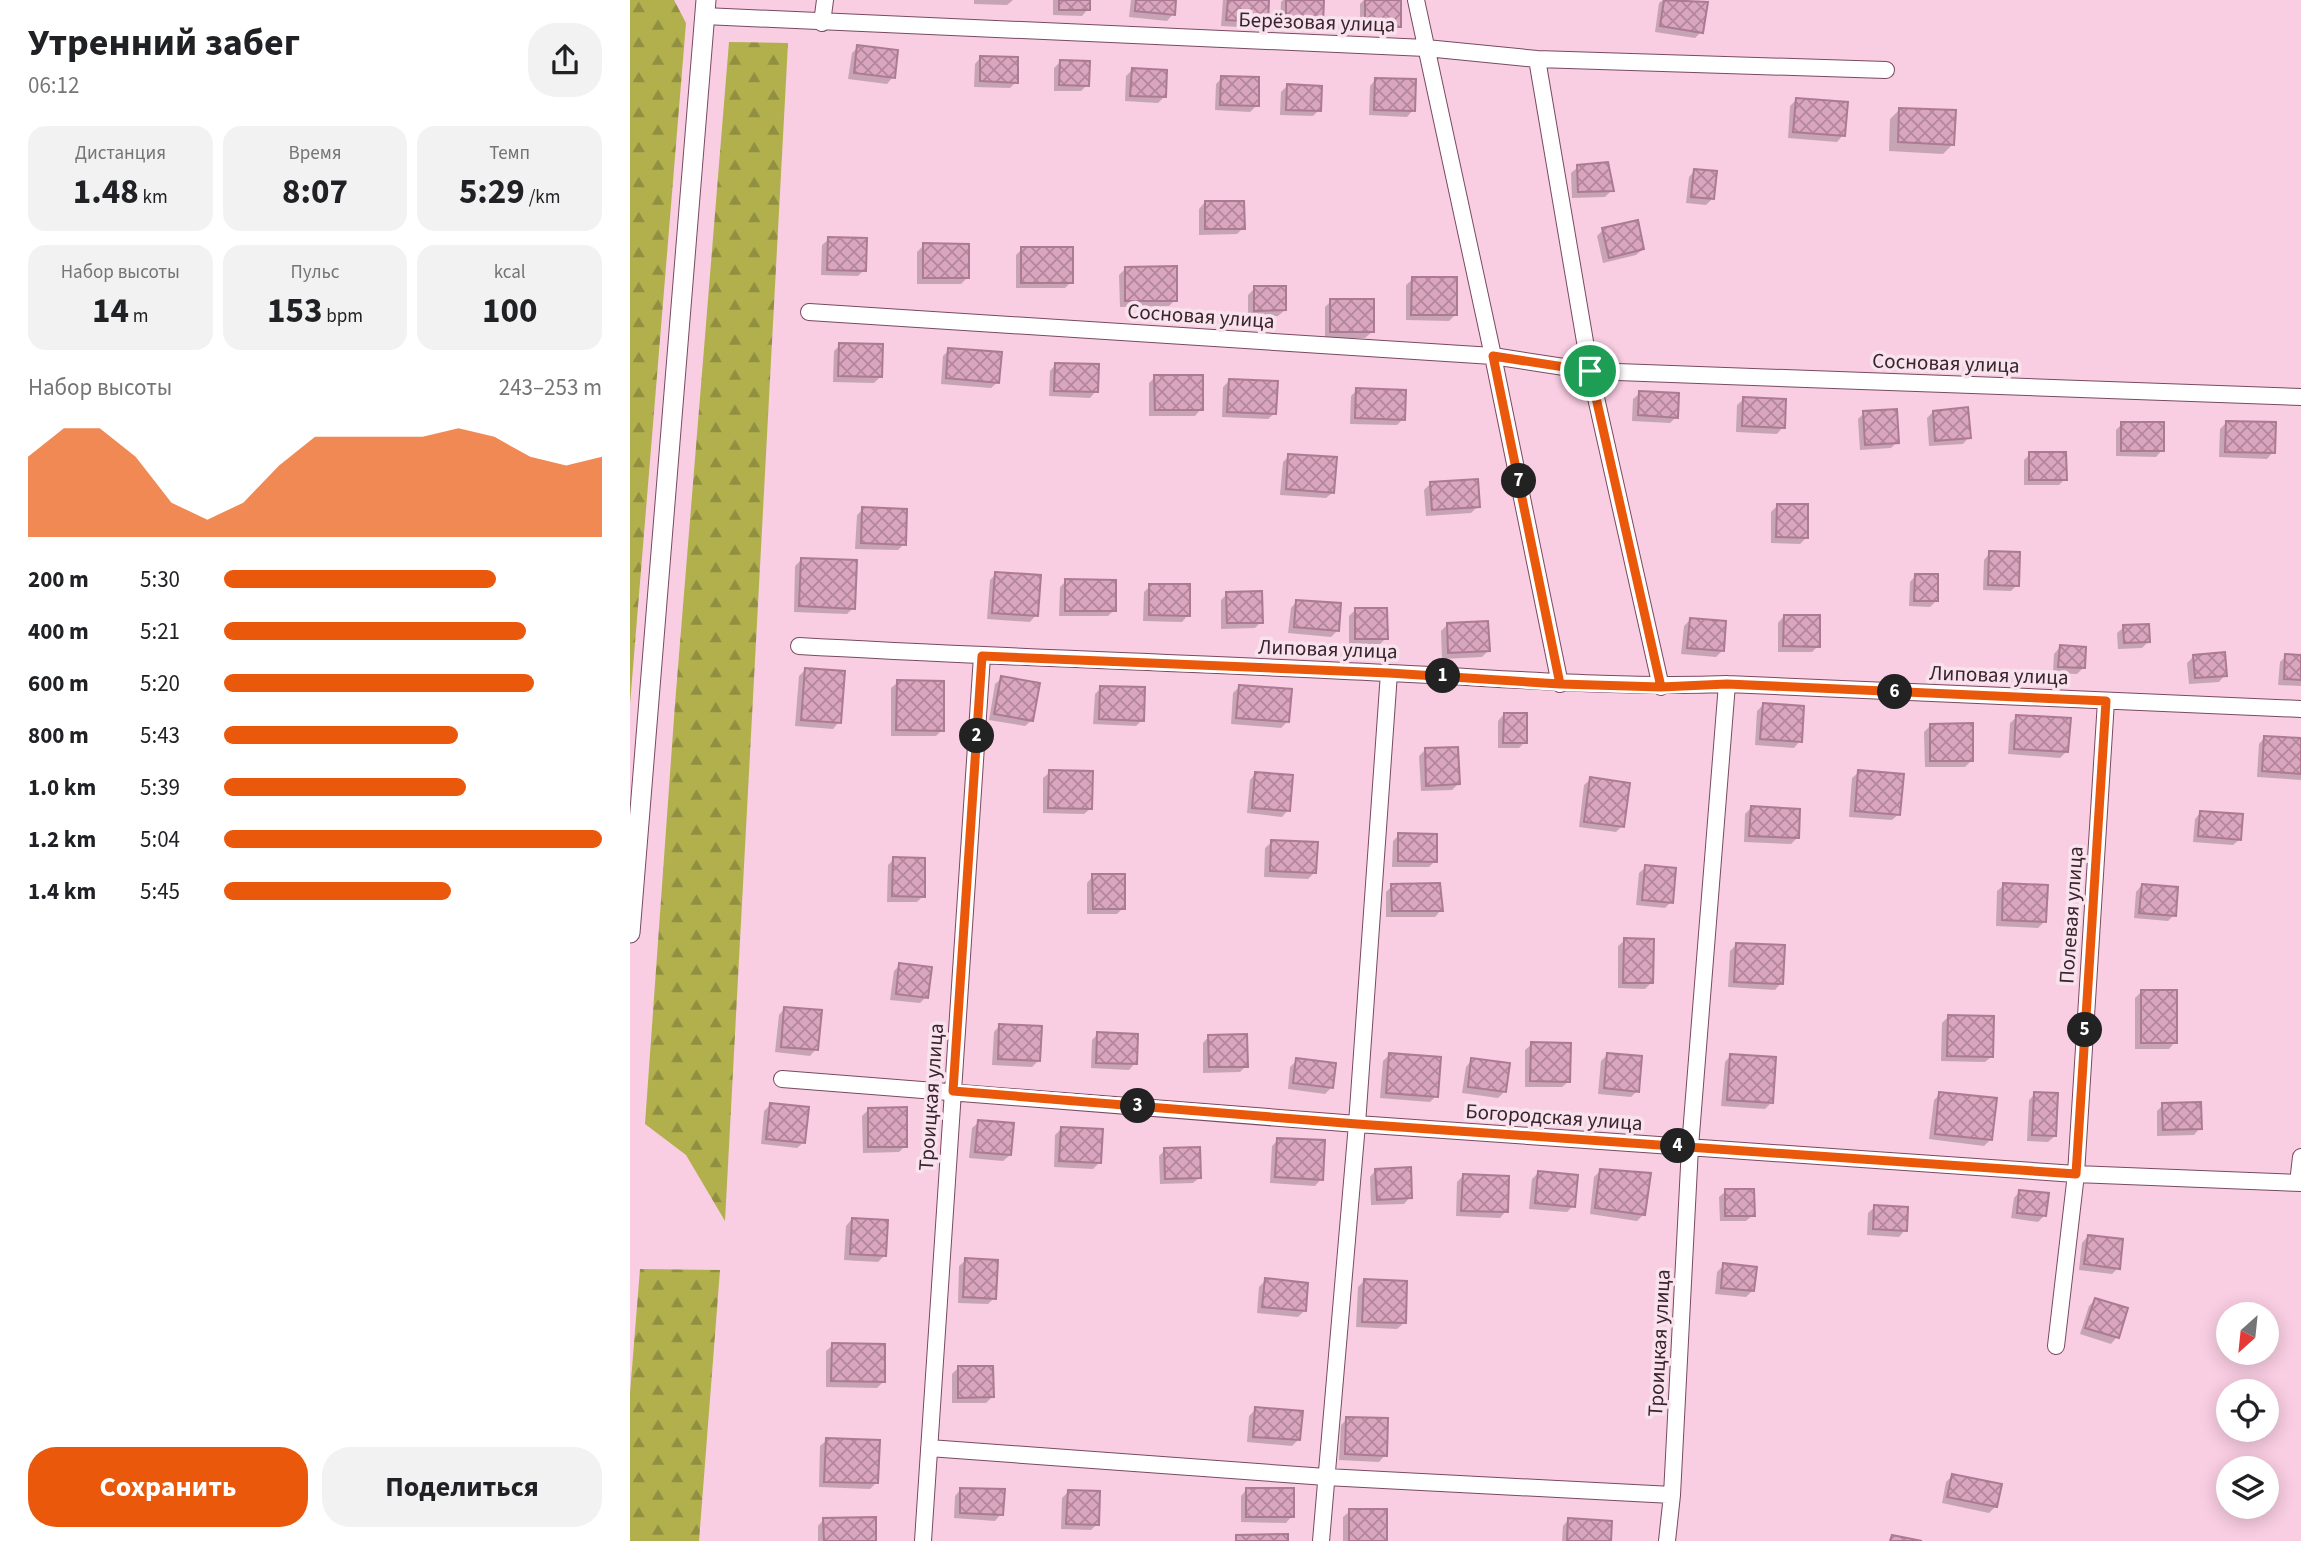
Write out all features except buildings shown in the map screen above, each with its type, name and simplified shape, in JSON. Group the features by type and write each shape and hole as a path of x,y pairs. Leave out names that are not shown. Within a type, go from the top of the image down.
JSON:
{"street":[{"path":"822,23 825,0"},
{"path":"1416,0 1560,684"},
{"path":"630,933 705,8"},
{"name":"Берёзовая улица","path":"705,8 822,23 1426,48 1537,59 1886,70"},
{"path":"1537,59 1590,371 1661,687"},
{"name":"Сосновая улица","path":"809,312 1493,356 1590,371 2301,397"},
{"name":"Липовая улица","path":"799,646 1389,673 1560,684 1661,687 1727,684 2301,709"},
{"name":"Троицкая улица","path":"923,1541 982,656"},
{"path":"1321,1541 1357,1124 1389,673"},
{"path":"1690,1147 1727,684"},
{"name":"Полевая улица","path":"2056,1346 2076,1174 2106,701"},
{"name":"Богородская улица","path":"782,1079 1357,1124 2076,1174 2299,1183 2301,1157"},
{"name":"Троицкая улица","path":"1667,1541 1672,1495 1690,1147"},
{"path":"929,1448 1326,1477 1672,1495"}],"green space":[{"path":"630,0 674,0 686,23 630,704"},
{"path":"729,42 788,43 725,1221 686,1155 645,1124 675,704"},
{"path":"640,1269 720,1270 699,1541 630,1541 630,1393"}],"route":[{"path":"1590,371 1493,356 1560,684 1661,687 1727,684 2106,701 2076,1174 1357,1124 953,1091 982,656 1389,673 1560,684 1661,687 1590,371"}]}
